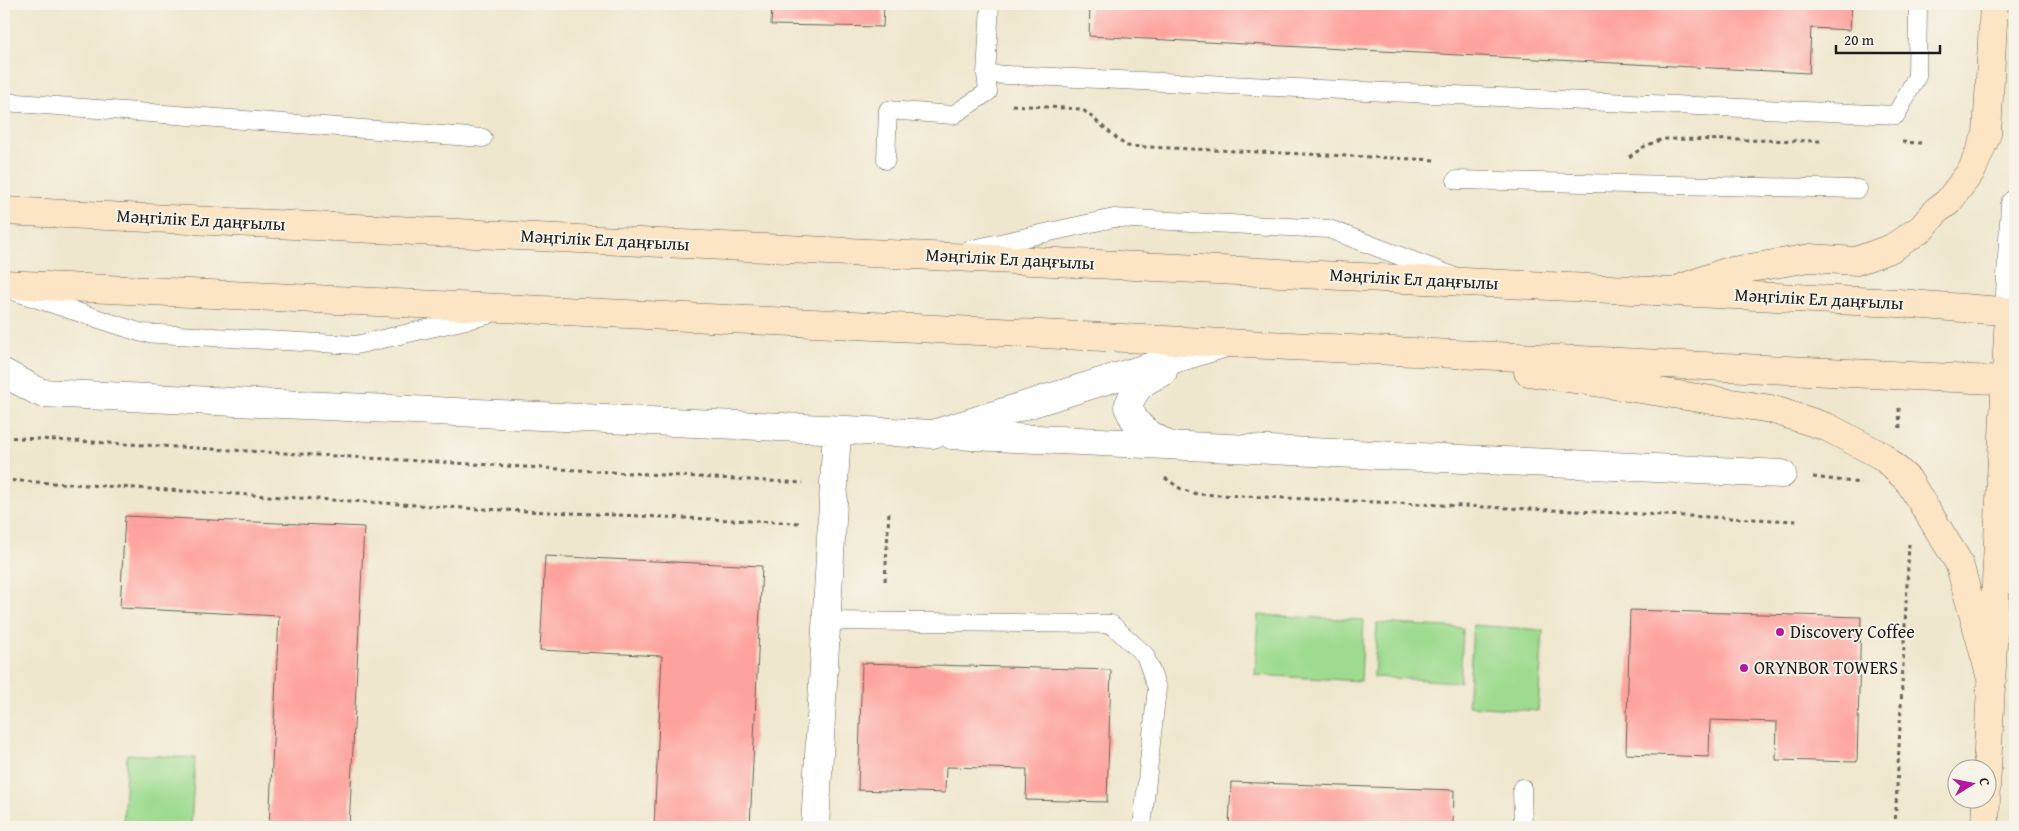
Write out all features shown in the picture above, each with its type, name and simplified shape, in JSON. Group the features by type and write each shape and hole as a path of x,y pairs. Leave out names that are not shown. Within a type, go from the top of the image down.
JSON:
{"main road":[{"path":"1671,292 1726,272 1810,258 1856,261 1892,248 1922,228 1937,210 1948,202 1972,170 1988,134 1994,4"},
{"name":"Мәңгілік Ел даңғылы","path":"4,211 1898,303 2012,312"},
{"path":"4,284 2010,381"},
{"path":"1988,758 2010,381 2012,312"},
{"path":"1421,352 1543,375 1771,409 1827,427 1882,456 1908,480 1959,563 1992,682"},
{"path":"1985,827 1986,808"}],"street":[{"path":"2012,312 2015,204"},
{"path":"934,434 1228,342"},
{"path":"1168,445 1146,432 1134,422 1128,407 1133,392 1144,382 1228,342"},
{"path":"4,374 40,393"},
{"path":"4,391 1782,474"},
{"path":"816,827 837,430"}],"lane":[{"path":"886,160 888,110 953,115 988,92 986,74 990,4"},
{"path":"986,74 1896,115 1917,76 1918,4"},
{"path":"4,102 483,138"},
{"path":"1456,180 1858,190"},
{"path":"4,199 60,213"},
{"path":"942,256 1114,218 1330,229 1469,282"},
{"path":"4,288 142,333 356,344 515,309"},
{"path":"826,621 1111,624 1145,655 1156,688 1142,827"},
{"path":"1522,788 1524,827"}],"path":[{"path":"973,102 1082,109 1126,146 1441,160"},
{"path":"1621,162 1645,146 1663,139 1822,141"},
{"path":"1901,142 1921,143"},
{"path":"1893,402 1899,407 1900,436"},
{"path":"4,437 833,485"},
{"path":"1782,474 1867,484"},
{"path":"1164,477 1181,490 1196,494 1796,521"},
{"path":"4,480 481,509 803,524"},
{"path":"885,581 889,512"},
{"path":"1895,827 1910,535"}],"green space":[{"path":"1258,615 1364,620 1361,681 1255,675"},
{"path":"1377,623 1463,628 1460,682 1374,677"},
{"path":"1473,625 1543,630 1538,711 1468,706"},
{"path":"127,754 195,758 191,827 123,827"}],"building":[{"path":"772,4 884,4 883,27 771,25"},
{"path":"1090,4 1852,4 1850,30 1811,28 1809,73 1089,36"},
{"path":"125,516 364,527 349,827 269,827 279,616 120,608"},
{"path":"545,556 762,566 750,827 654,827 662,656 540,650"},
{"name":"ORYNBOR TOWERS","path":"1630,610 1861,617 1857,762 1776,760 1777,722 1710,720 1709,757 1626,754"},
{"path":"862,663 1111,670 1107,802 1026,800 1027,769 946,767 945,793 858,790"},
{"path":"1231,782 1454,790 1453,827 1229,827"}],"place":[{"name":"Discovery Coffee","path":"1780,632"},
{"name":"ORYNBOR TOWERS","path":"1744,668"}]}
